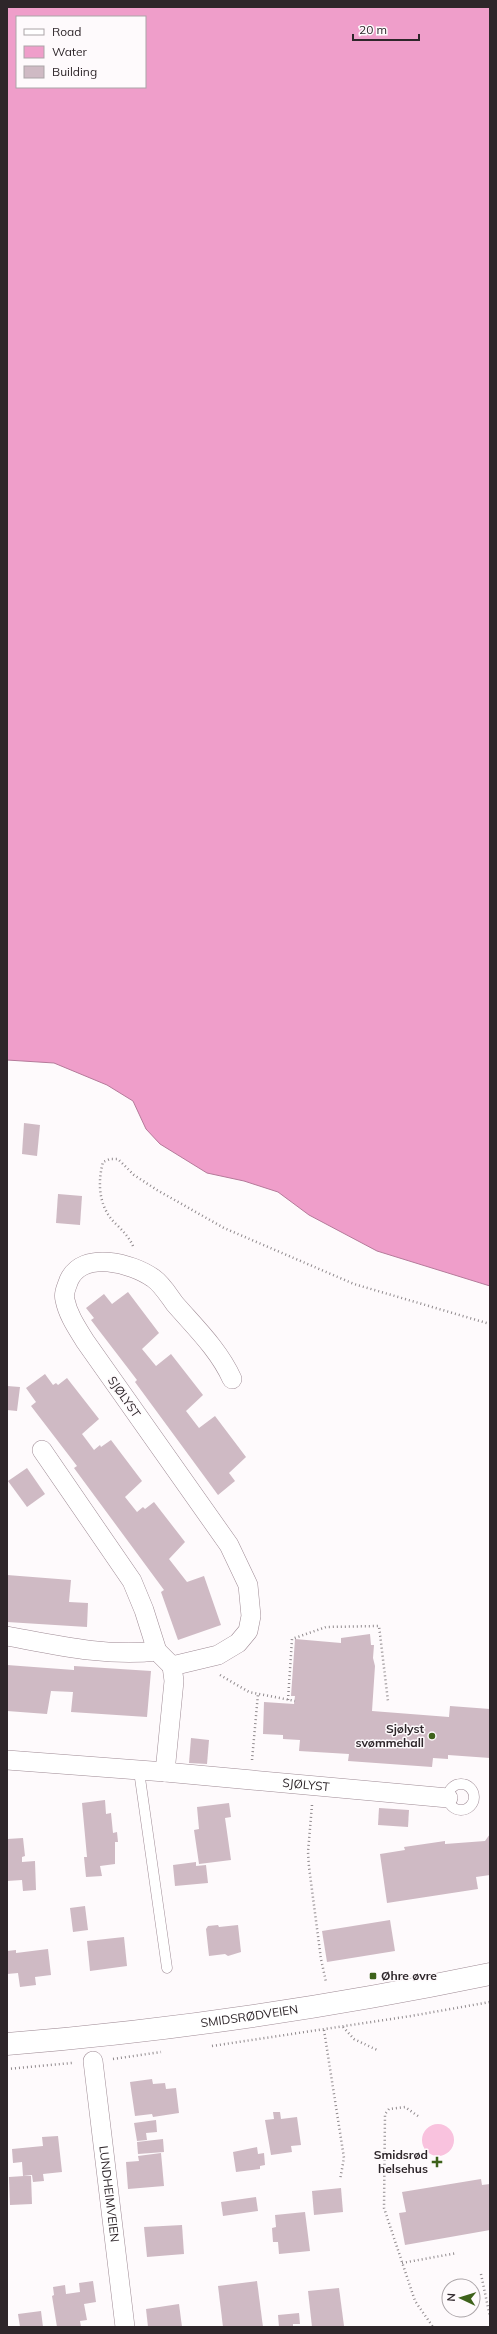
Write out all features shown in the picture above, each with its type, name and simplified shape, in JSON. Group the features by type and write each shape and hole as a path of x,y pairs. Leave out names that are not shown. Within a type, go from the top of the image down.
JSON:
{"main road":[{"name":"SMIDSRØDVEIEN","path":"7,2044 187,2025 330,2004 490,1974"}],"street":[{"name":"SJØLYST","path":"172,1666 218,1654 238,1643 248,1632 251,1616 248,1585 229,1544 85,1341 72,1319 64,1299 66,1288 73,1272 80,1266 94,1262 122,1265 138,1270 154,1279 224,1361 232,1378"},
{"path":"42,1450 132,1581 144,1610 156,1651 172,1666 174,1681 164,1772"},
{"path":"7,1636 59,1646 120,1653 156,1651"},
{"name":"SJØLYST","path":"7,1760 164,1772 448,1798"},
{"name":"LUNDHEIMVEIEN","path":"93,2061 125,2327"}],"lane":[{"path":"139,1771 167,1968"}],"path":[{"path":"138,1270 137,1254 131,1240 107,1211 101,1198 101,1172 103,1162 110,1159 118,1159 134,1175 157,1190 224,1228 354,1284 490,1324"},
{"path":"288,1700 292,1639 326,1627 378,1626 388,1701"},
{"path":"206,1657 222,1678 249,1692 294,1701"},
{"path":"254,1735 258,1694"},
{"path":"313,1786 308,1852 309,1868 321,1959 330,2004"},
{"path":"343,2027 354,2039 377,2050"},
{"path":"324,2030 344,2158 340,2180"},
{"path":"418,2116 405,2107 389,2109 385,2114 384,2208 415,2301 433,2327"},
{"path":"402,2263 457,2253"},
{"path":"481,2274 490,2317"}],"shaded area":[{"path":"435,2124 441,2124 450,2128 454,2140 450,2152 441,2156 435,2156 426,2152 422,2143 422,2137 426,2128"}],"water":[{"path":"7,7 490,7 490,1286 377,1251 309,1215 278,1192 244,1181 207,1173 160,1144 146,1129 133,1101 107,1085 54,1063 7,1060"}],"building":[{"path":"24,1123 40,1125 37,1156 22,1154"},
{"path":"58,1194 82,1196 80,1225 56,1223"},
{"path":"128,1292 159,1333 142,1349 156,1366 171,1354 203,1395 186,1411 199,1428 215,1416 246,1457 229,1473 235,1481 218,1495 135,1382 137,1380 91,1320 94,1318 86,1308 104,1294 112,1304"},
{"path":"45,1374 53,1385 56,1383 58,1385 67,1378 99,1419 82,1434 94,1450 100,1445 101,1447 111,1440 142,1481 125,1497 137,1512 143,1507 145,1509 154,1502 185,1542 169,1559 187,1582 204,1576 221,1625 178,1640 161,1592 164,1590 74,1468 77,1466 31,1406 36,1402 26,1388"},
{"path":"7,1386 20,1387 17,1411 7,1410"},
{"path":"27,1468 45,1494 27,1507 8,1481"},
{"path":"7,1575 71,1580 69,1602 88,1603 87,1627 7,1622"},
{"path":"370,1634 371,1645 374,1645 373,1658 375,1666 372,1711 449,1717 450,1706 490,1709 490,1758 448,1755 448,1759 433,1758 432,1767 348,1761 349,1754 299,1751 300,1740 283,1739 283,1735 263,1734 264,1702 294,1704 295,1696 291,1696 295,1639 341,1643 341,1638"},
{"path":"7,1665 74,1670 74,1666 151,1671 147,1717 71,1712 73,1692 51,1691 47,1714 7,1711"},
{"path":"191,1738 209,1740 207,1764 189,1763"},
{"path":"105,1800 106,1814 111,1813 113,1833 117,1832 118,1842 115,1842 115,1864 100,1866 102,1876 86,1877 84,1857 87,1857 82,1803"},
{"path":"229,1803 231,1817 225,1818 231,1860 199,1864 194,1830 199,1829 197,1807"},
{"path":"379,1808 409,1810 408,1827 378,1825"},
{"path":"490,1834 490,1875 476,1877 478,1889 387,1903 380,1854 405,1850 404,1847 445,1841 445,1844 485,1841"},
{"path":"23,1838 25,1856 22,1857 22,1862 35,1861 36,1890 23,1891 22,1880 7,1881 7,1839"},
{"path":"196,1862 196,1866 206,1865 208,1883 175,1886 173,1865"},
{"path":"85,1906 88,1930 73,1932 70,1908"},
{"path":"390,1920 395,1951 327,1962 322,1931"},
{"path":"218,1925 219,1927 238,1925 241,1952 228,1956 225,1954 209,1956 206,1929 208,1926"},
{"path":"124,1937 127,1966 90,1971 87,1941"},
{"path":"48,1949 51,1975 35,1977 36,1985 20,1987 18,1973 7,1974 7,1951 16,1950 16,1953"},
{"path":"152,2079 153,2084 165,2083 166,2089 176,2088 179,2113 153,2117 152,2114 135,2116 130,2082"},
{"path":"273,2112 280,2112 281,2119 297,2117 301,2145 291,2146 292,2152 271,2155 265,2120 274,2119"},
{"path":"156,2120 157,2132 146,2133 147,2140 137,2141 134,2123"},
{"path":"58,2136 62,2172 43,2174 44,2181 33,2182 32,2175 23,2176 22,2162 13,2163 12,2149 43,2146 42,2137"},
{"path":"163,2139 164,2152 138,2154 137,2142"},
{"path":"257,2147 258,2154 264,2153 265,2165 260,2166 260,2169 236,2172 233,2152"},
{"path":"161,2153 164,2186 128,2189 126,2162 139,2161 138,2156"},
{"path":"31,2176 32,2204 10,2205 9,2177"},
{"path":"481,2179 482,2185 490,2184 490,2230 405,2245 399,2213 406,2212 402,2192"},
{"path":"341,2188 343,2212 314,2215 312,2191"},
{"path":"256,2197 258,2211 223,2216 221,2202"},
{"path":"305,2212 310,2251 279,2254 278,2242 273,2242 272,2228 276,2227 275,2215"},
{"path":"182,2225 184,2254 147,2257 144,2227"},
{"path":"93,2281 96,2302 84,2304 87,2320 80,2321 81,2327 57,2327 52,2296 54,2295 53,2287 65,2285 66,2294 80,2292 79,2283"},
{"path":"257,2281 263,2327 223,2327 218,2286"},
{"path":"339,2288 344,2326 312,2327 308,2291"},
{"path":"179,2304 182,2327 148,2327 146,2309"},
{"path":"41,2311 43,2327 20,2327 18,2314"},
{"path":"299,2313 300,2324 293,2324 293,2327 279,2327 278,2315"}],"place":[{"name":"Sjølyst svømmehall","path":"432,1736"},
{"name":"Øhre øvre","path":"373,1976"},
{"name":"Smidsrød helsehus","path":"437,2162"}]}
